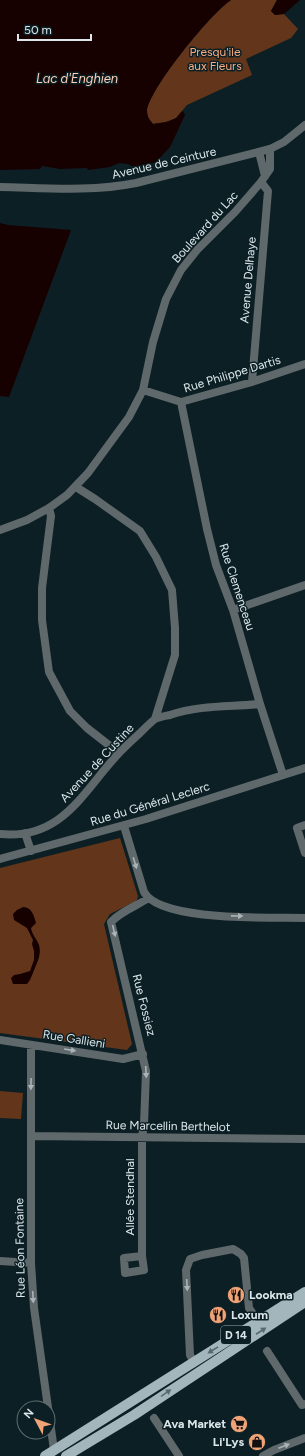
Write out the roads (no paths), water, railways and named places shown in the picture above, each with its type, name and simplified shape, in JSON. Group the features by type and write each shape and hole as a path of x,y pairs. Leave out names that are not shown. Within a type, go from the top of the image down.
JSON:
{"main road":[{"name":"D 14","path":"45,1456 55,1453 168,1378 305,1292"},
{"path":"77,1456 134,1415 305,1302"},
{"path":"66,1456 134,1415"}],"street":[{"path":"270,149 284,142 305,124"},
{"name":"Avenue de Ceinture","path":"0,187 73,189 116,187 146,181 270,149"},
{"name":"Boulevard du Lac","path":"0,530 27,520 49,508 67,495 88,474 129,417 142,390 153,342 166,299 181,270 197,250 235,212 263,179 271,166 270,149"},
{"path":"259,152 263,179"},
{"name":"Avenue Delhaye","path":"252,382 268,191 263,179"},
{"name":"Rue Philippe Dartis","path":"142,390 181,402 252,382 305,364"},
{"name":"Rue Clemenceau","path":"181,402 207,529 216,565 233,610 260,704 283,775"},
{"path":"76,487 140,531 156,556 172,590 175,628 175,656 155,719"},
{"path":"49,508 51,516 42,588 42,620 49,672 70,711 87,728 119,753"},
{"path":"233,610 305,585"},
{"name":"Avenue de Custine","path":"0,834 25,833 47,827 58,820 74,807 119,753 155,719 180,712 216,706 260,704"},
{"name":"Rue du Général Leclerc","path":"0,858 124,826 305,768"},
{"path":"305,825 297,828 305,853"},
{"path":"124,826 147,898 172,910 209,916 305,918"},
{"path":"25,833 31,851"},
{"name":"Rue Fossiez","path":"142,1138 144,1125 146,1071 111,922 117,916 133,908 147,898"},
{"name":"Rue Gallieni","path":"0,1040 123,1059 143,1054"},
{"name":"Rue Léon Fontaine","path":"31,1045 31,1263 34,1308 55,1453"},
{"name":"Rue Marcellin Berthelot","path":"31,1136 305,1139"},
{"name":"Allée Stendhal","path":"142,1138 142,1256"},
{"path":"194,1362 190,1355 186,1270 190,1259 233,1249 241,1254 244,1258 250,1308 258,1322"},
{"path":"0,1261 31,1263"},
{"path":"267,1351 302,1405 305,1404"},
{"path":"154,1418 179,1456"},
{"path":"263,1456 305,1438"}],"water":[{"name":"Lac d'Enghien","path":"0,0 231,0 196,35 170,69 151,99 147,112 148,118 153,124 174,119 183,111 185,115 170,147 156,162 135,167 128,164 119,163 110,167 88,170 87,168 60,169 42,166 40,169 0,170"},
{"path":"277,0 300,0 284,14 275,15 271,11"},
{"path":"0,223 8,225 71,230 9,397 0,396"},
{"path":"23,907 26,907 32,912 36,923 31,928 32,933 39,945 40,953 28,983 13,984 11,978 14,975 30,971 34,960 33,940 27,928 14,920 13,914"}],"place":[{"name":"Lookma","path":"236,1295"},
{"name":"Loxum","path":"218,1315"},
{"name":"Ava Market","path":"239,1424"},
{"name":"Li'Lys","path":"257,1442"}],"park label":[{"name":"Presqu'ile aux Fleurs","path":"215,59"}]}
